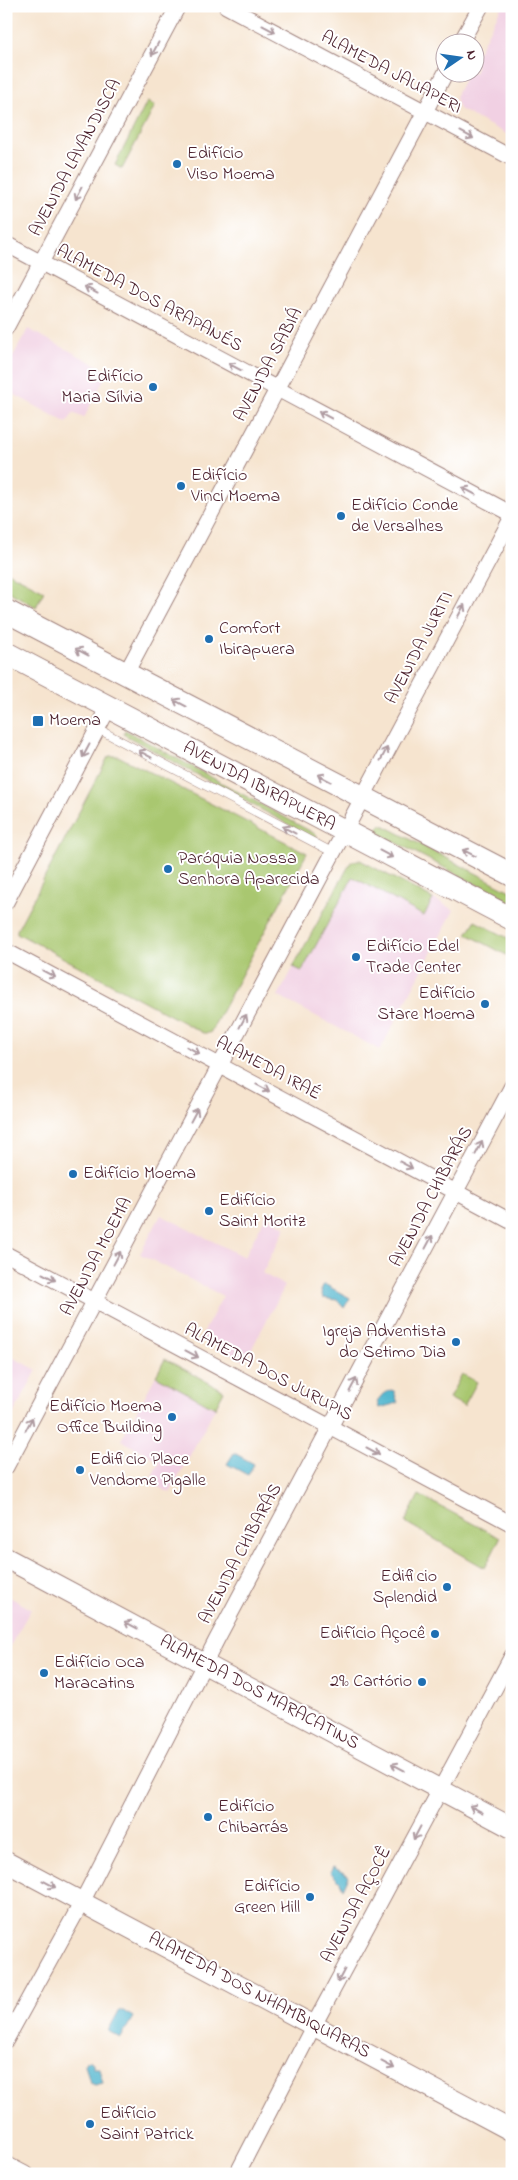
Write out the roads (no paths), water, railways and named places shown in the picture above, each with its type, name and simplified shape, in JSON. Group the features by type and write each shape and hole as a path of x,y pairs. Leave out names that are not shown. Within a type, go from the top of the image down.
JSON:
{"main road":[{"path":"6,612 512,875"},
{"name":"AVENIDA IBIRAPUERA","path":"6,653 512,919"},
{"name":"ALAMEDA DOS MARACATINS","path":"6,1558 512,1828"},
{"name":"ALAMEDA DOS NHAMBIQUARAS","path":"6,1862 512,2131"}],"street":[{"name":"AVENIDA LAVANDISCA","path":"6,328 178,6"},
{"name":"ALAMEDA JAUAPERI","path":"226,6 512,158"},
{"path":"467,32 481,6"},
{"name":"AVENIDA SABIÁ","path":"125,675 440,82"},
{"name":"ALAMEDA DOS ARAPANÉS","path":"6,244 512,515"},
{"name":"AVENIDA JURITI","path":"362,797 512,515"},
{"path":"6,902 109,707"},
{"path":"343,831 362,797"},
{"name":"AVENIDA MOEMA","path":"6,1467 343,831"},
{"name":"ALAMEDA IRAÉ","path":"6,951 512,1222"},
{"name":"AVENIDA CHIBARÁS","path":"6,2040 82,1902 204,1664 512,1086"},
{"name":"ALAMEDA DOS JURUPIS","path":"6,1254 512,1524"},
{"name":"AVENIDA AÇOCÊ","path":"237,2174 314,2025 512,1656"},
{"path":"6,2164 25,2174"}],"lane":[{"name":"AVENIDA IBIRAPUERA","path":"98,729 332,852"}],"water":[{"path":"324,1284 350,1298 344,1308 337,1300 323,1298 321,1290"},
{"path":"391,1390 394,1391 398,1403 379,1408 377,1401 383,1394"},
{"path":"234,1453 254,1464 248,1475 227,1464"},
{"path":"333,1867 349,1876 343,1889 340,1882 330,1872"},
{"path":"120,2009 133,2017 121,2038 108,2031"},
{"path":"89,2060 93,2063 93,2068 99,2068 103,2083 95,2085 90,2083 85,2065 86,2061"}],"place":[{"name":"Edifício Viso Moema","path":"177,164"},
{"name":"Edifício Maria Sílvia","path":"153,387"},
{"name":"Edifício Vinci Moema","path":"181,486"},
{"name":"Edifício Conde de Versalhes","path":"341,516"},
{"name":"Comfort Ibirapuera","path":"209,639"},
{"name":"Moema","path":"38,721"},
{"name":"Paróquia Nossa Senhora Aparecida","path":"168,869"},
{"name":"Edifício Edel Trade Center","path":"356,957"},
{"name":"Edifício Stare Moema","path":"485,1004"},
{"name":"Edifício Moema","path":"73,1174"},
{"name":"Edifício Saint Moritz","path":"209,1211"},
{"name":"Igreja Adventista do Setimo Dia","path":"456,1342"},
{"name":"Edifício Moema Office Building","path":"172,1417"},
{"name":"Edificio Place Vendome Pigalle","path":"80,1470"},
{"name":"Edificio Splendid","path":"447,1587"},
{"name":"Edifício Açocê","path":"435,1634"},
{"name":"Edifício Oca Maracatins","path":"44,1673"},
{"name":"29º Cartório","path":"422,1682"},
{"name":"Edifício Chibarrás","path":"208,1817"},
{"name":"Edifício Green Hill","path":"310,1897"},
{"name":"Edifício Saint Patrick","path":"90,2124"}]}
